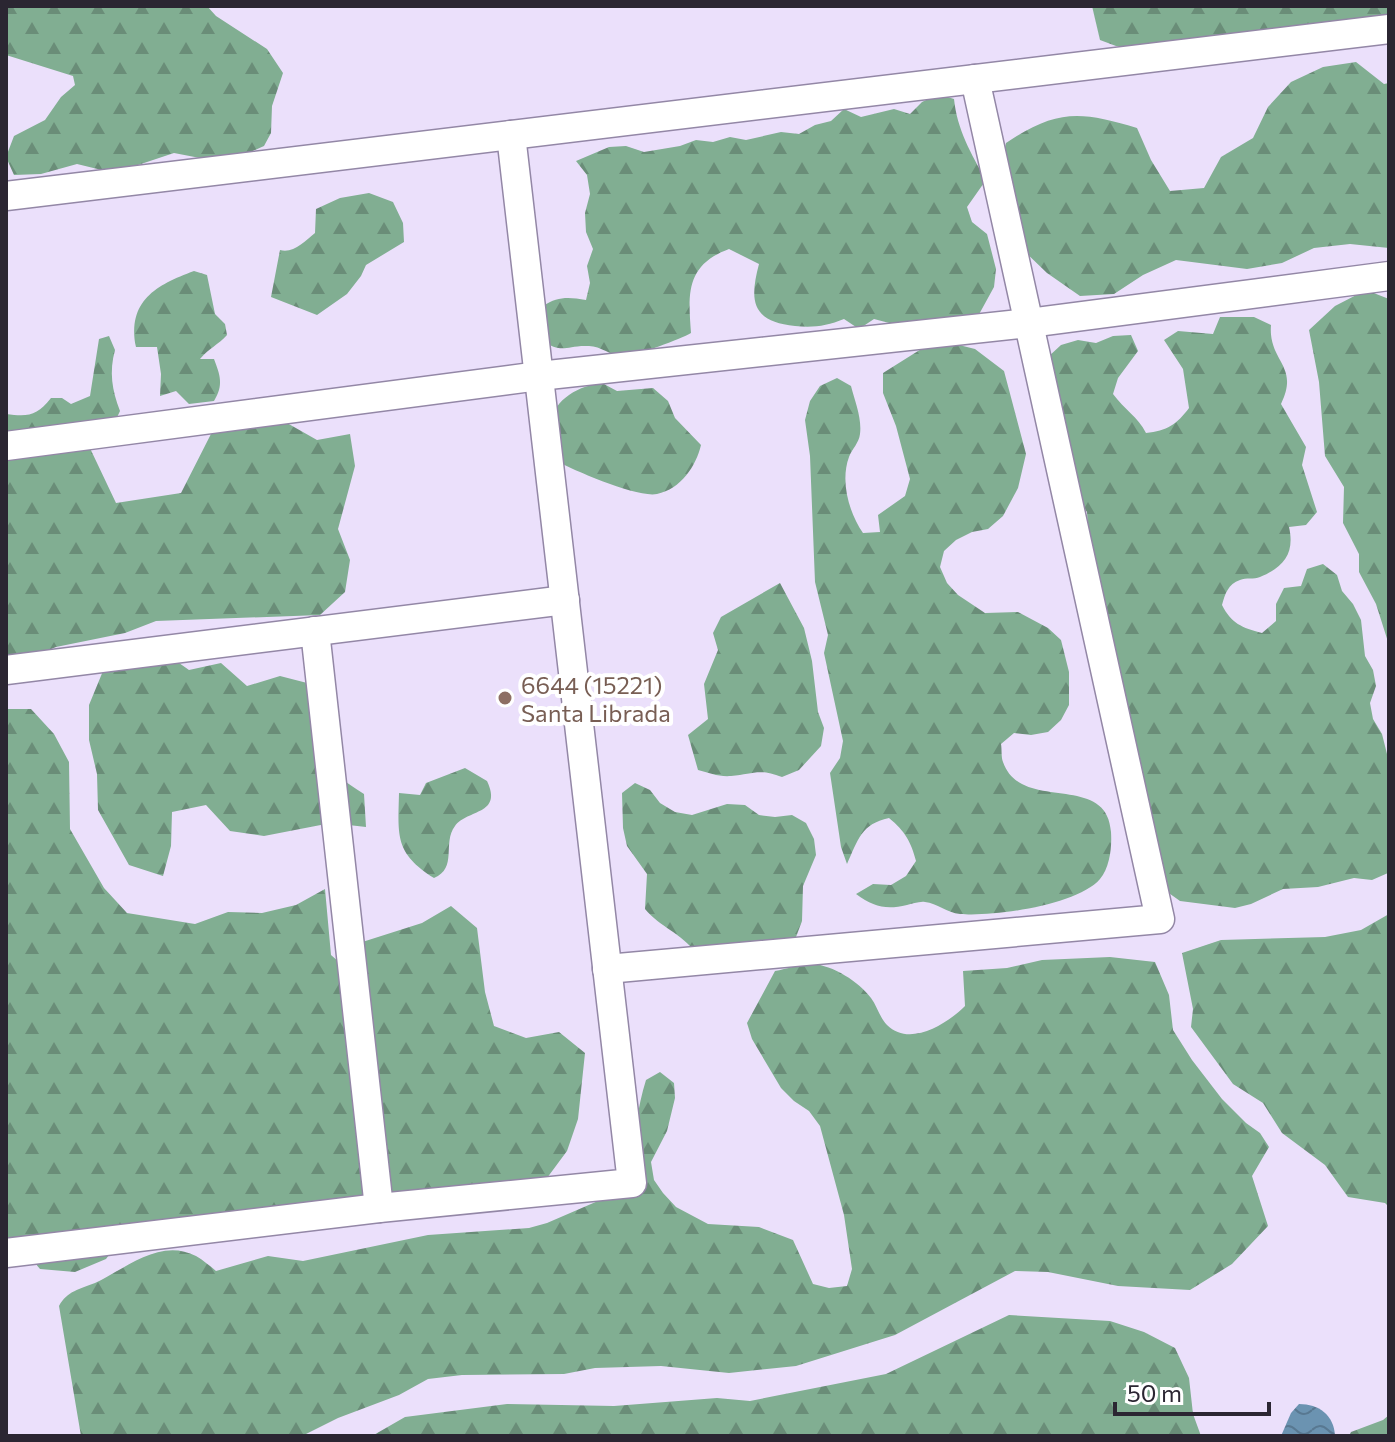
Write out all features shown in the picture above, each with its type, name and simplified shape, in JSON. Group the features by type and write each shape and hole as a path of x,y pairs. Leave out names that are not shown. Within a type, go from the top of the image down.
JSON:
{"street":[{"path":"6,196 1389,29"},
{"path":"607,969 1160,919 975,79"},
{"path":"6,1253 379,1208 632,1183 511,135"},
{"path":"6,446 539,376 1029,323 1389,276"},
{"path":"6,670 565,600"},
{"path":"315,631 379,1208"}],"green space":[{"path":"6,6 207,6 216,16 267,49 283,73 272,106 271,133 264,146 226,163 174,153 114,173 77,164 41,174 14,175 6,157 14,136 45,120 61,97 75,85 73,76 6,55"},
{"path":"1092,6 1389,6 1389,24 1159,50 1116,46 1100,40"},
{"path":"1356,62 1384,84 1389,83 1389,248 1350,244 1314,248 1282,263 1247,269 1176,260 1143,275 1114,294 1080,296 1047,273 1020,247 998,178 1006,143 1024,132 1069,116 1100,118 1137,128 1151,160 1170,191 1204,188 1221,157 1253,138 1268,107 1291,82 1323,67"},
{"path":"938,94 954,99 961,131 986,180 967,207 972,222 987,234 996,269 994,287 977,318 912,329 874,319 859,329 844,319 814,327 770,320 757,307 755,299 759,264 729,249 704,263 697,272 690,293 691,333 686,336 625,356 593,346 560,348 540,340 543,306 564,298 586,300 590,283 587,266 593,249 586,232 585,213 590,194 587,175 576,161 609,147 626,146 644,152 696,140 713,142 730,137 746,140 781,132 799,134 831,121 844,109 861,117 894,109 910,114 922,102"},
{"path":"369,193 393,202 403,223 404,242 366,265 347,294 317,315 271,297 280,250 294,248 315,233 316,209 340,198"},
{"path":"194,271 207,275 215,314 225,324 227,335 200,359 214,359 218,370 220,385 214,401 189,404 176,391 160,396 157,347 136,347 134,331 140,306 147,297 168,282"},
{"path":"1366,290 1389,299 1389,645 1376,604 1359,572 1359,554 1343,523 1344,487 1325,456 1319,382 1309,330 1335,306"},
{"path":"1220,317 1254,317 1271,325 1271,337 1287,380 1281,404 1306,447 1302,465 1317,512 1306,525 1289,527 1289,552 1276,569 1233,584 1222,605 1238,624 1262,633 1276,621 1276,604 1284,588 1301,586 1307,569 1323,564 1337,575 1342,591 1361,620 1365,656 1373,670 1376,686 1370,703 1373,719 1382,734 1389,762 1388,873 1372,880 1354,878 1318,887 1283,889 1235,908 1180,901 1166,891 1088,530 1087,512 1066,482 1048,357 1061,345 1078,340 1096,343 1113,336 1131,335 1138,351 1118,378 1113,394 1146,433 1160,430 1176,422 1189,408 1183,369 1164,340 1178,331 1213,334"},
{"path":"109,336 115,350 112,381 120,411 113,426 6,433 6,414 32,414 51,398 62,398 71,404 90,396 99,339"},
{"path":"943,341 975,349 1004,371 1026,454 1018,488 1003,516 988,529 956,540 944,551 940,567 947,583 958,595 985,613 1018,612 1048,628 1061,640 1069,672 1069,705 1061,720 1048,732 1031,735 1014,733 1001,744 1003,762 1013,777 1027,786 1095,803 1106,814 1111,832 1111,850 1106,869 1089,888 1055,902 1013,911 955,913 923,902 886,907 875,905 856,894 873,884 891,885 906,876 916,861 907,837 889,818 866,829 847,864 841,847 830,773 840,758 843,741 824,653 828,635 815,582 810,456 805,420 810,401 820,386 837,378 851,386 860,434 846,466 847,496 863,533 880,532 878,515 905,496 910,479 896,426 883,393 883,373 926,346"},
{"path":"602,383 617,391 653,388 668,401 675,418 701,445 695,461 680,482 657,494 636,492 606,483 556,461 551,423 557,407 577,390"},
{"path":"267,399 287,423 317,440 350,434 355,466 338,529 350,560 345,592 320,615 156,621 125,633 56,647 6,668 6,439 88,444 116,503 181,493 212,432"},
{"path":"780,583 804,628 812,661 818,712 824,728 821,746 799,770 782,777 762,772 722,776 698,770 688,735 708,719 704,684 718,650 713,633 721,617"},
{"path":"162,651 189,670 221,663 247,686 280,676 311,684 311,723 317,750 333,771 364,794 366,827 331,823 264,836 230,831 206,805 172,812 171,846 163,876 129,865 98,810 97,774 89,740 89,705 103,671"},
{"path":"6,709 31,709 54,734 69,762 70,829 104,888 127,913 195,924 228,912 262,913 296,905 325,889 331,955 356,977 356,944 422,923 451,906 477,928 485,992 494,1026 526,1038 559,1032 585,1053 578,1119 567,1151 547,1178 417,1194 383,1191 321,1217 126,1232 106,1259 75,1272 40,1269 19,1244 6,1241"},
{"path":"465,768 487,781 491,800 482,810 455,826 451,833 446,868 434,878 412,860 402,843 399,793 420,795 426,783"},
{"path":"635,783 650,790 660,803 675,812 692,815 727,804 745,805 759,815 792,815 806,823 814,839 816,855 803,886 802,921 796,937 781,948 696,953 651,915 645,909 647,874 627,846 623,828 622,793"},
{"path":"1389,914 1389,1207 1385,1203 1348,1197 1325,1165 1282,1133 1263,1103 1233,1084 1191,1027 1193,1009 1182,953 1221,940 1325,937 1361,930"},
{"path":"1110,957 1155,962 1169,995 1173,1030 1222,1099 1260,1133 1269,1147 1252,1176 1268,1226 1232,1264 1190,1290 1118,1286 1048,1272 1015,1271 895,1335 796,1366 729,1373 661,1366 595,1368 564,1374 462,1375 428,1379 399,1395 338,1418 302,1436 81,1436 59,1306 70,1294 143,1257 169,1250 196,1256 216,1271 268,1256 303,1261 428,1235 529,1228 547,1223 635,1185 639,1106 646,1080 660,1072 674,1083 675,1098 667,1131 651,1162 654,1180 663,1193 676,1207 708,1224 759,1227 793,1240 813,1284 829,1288 847,1286 852,1269 844,1215 820,1126 809,1111 781,1088 752,1039 747,1023 775,971 812,964 837,971 866,992 887,1025 906,1034 917,1034 939,1026 965,1006 963,971 1007,968 1042,960"},
{"path":"1009,1315 1110,1321 1144,1332 1175,1348 1189,1378 1193,1414 1201,1436 372,1436 405,1417 507,1404 614,1406 717,1398 750,1401 886,1374"},
{"path":"1389,1415 1389,1436 1349,1436 1351,1432"}],"water":[{"path":"1299,1404 1324,1412 1332,1422 1335,1436 1281,1436 1291,1413"}],"place":[{"name":"6644 (15221) Santa Librada","path":"505,698"}]}
